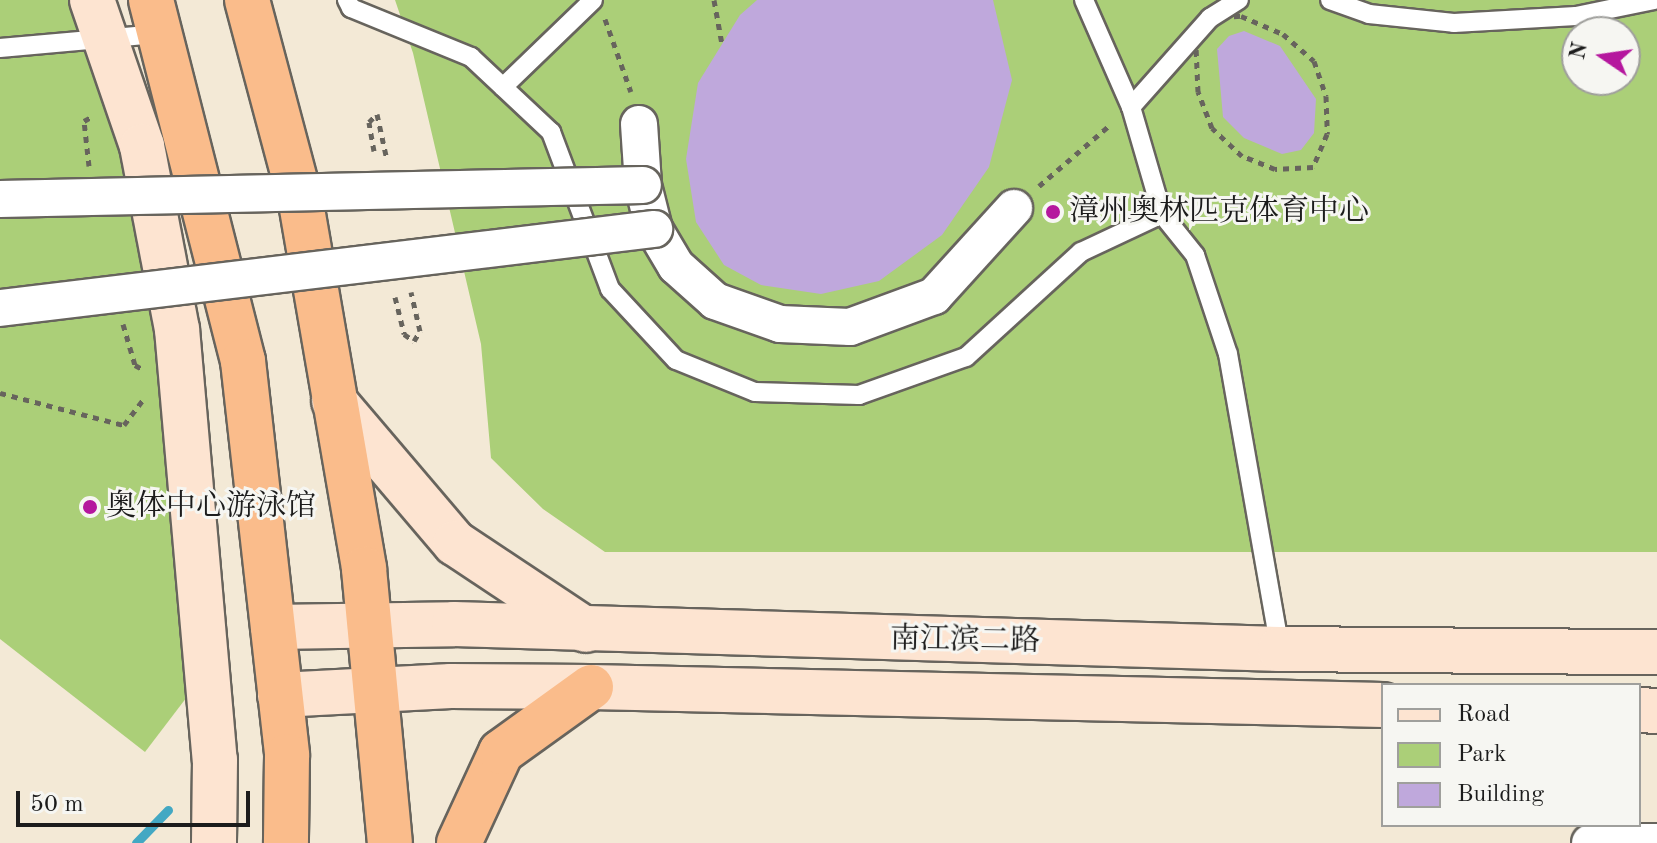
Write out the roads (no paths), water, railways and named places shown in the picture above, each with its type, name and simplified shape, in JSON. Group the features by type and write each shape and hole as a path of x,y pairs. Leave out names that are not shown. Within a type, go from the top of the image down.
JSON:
{"highway":[{"path":"247,0 301,203 370,626 390,843"},
{"path":"154,17 243,361 287,756 286,843"},
{"path":"461,840 501,752 591,687"}],"street":[{"path":"99,19 142,146 177,329 215,760 214,843"},
{"path":"639,124 643,185 654,229 676,266 715,301 780,324 850,327 934,296 1014,208"},
{"path":"0,199 100,193 643,185"},
{"path":"0,308 118,291 654,229"},
{"path":"334,401 455,543 588,631"},
{"name":"南江滨二路","path":"273,627 370,626 1280,649 1657,652"},
{"name":"南江滨二路","path":"280,695 378,690 591,687 1381,705"},
{"path":"1590,843 1657,842"}],"lane":[{"path":"347,0 351,8 471,57 551,132 610,289 676,360 755,392 859,395 966,357 1081,252 1162,214"},
{"path":"1084,0 1131,107 1162,214 1195,255 1228,354 1280,649"},
{"path":"1131,107 1210,18 1239,0"},
{"path":"1330,0 1369,14 1454,23 1576,16 1654,0"},
{"path":"503,87 598,7"},
{"path":"0,48 99,19 154,17"}],"waterway":[{"path":"136,843 168,810"}],"place":[{"name":"漳州奥林匹克体育中心","path":"1053,212"},
{"name":"奥体中心游泳馆","path":"90,507"}]}
